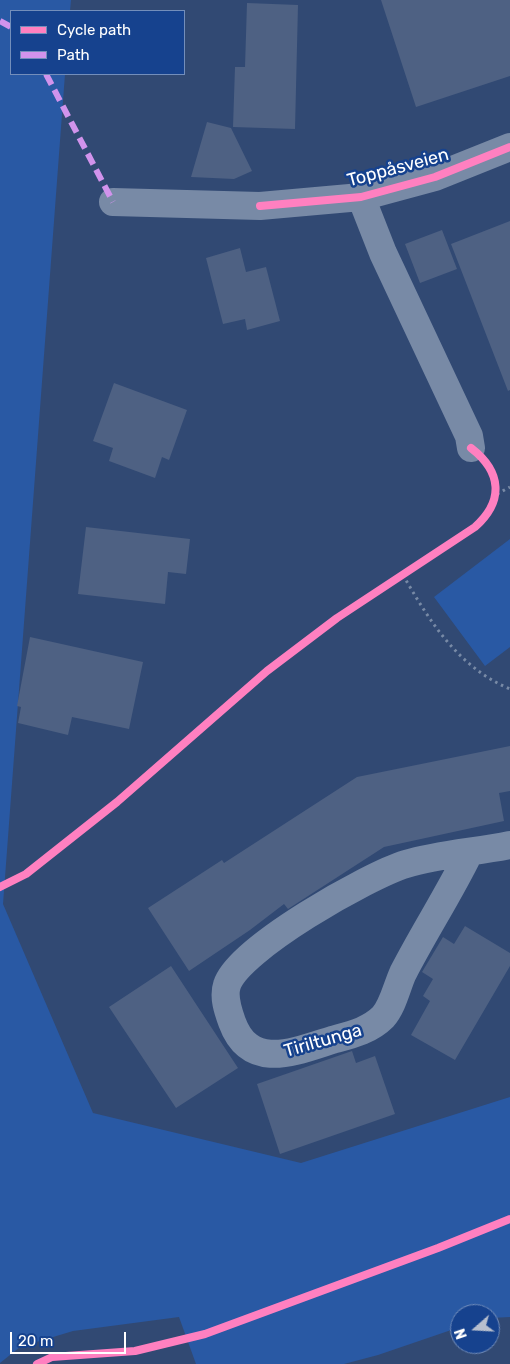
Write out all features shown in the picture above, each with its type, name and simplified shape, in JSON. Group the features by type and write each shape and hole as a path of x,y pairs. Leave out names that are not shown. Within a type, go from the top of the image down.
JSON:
{"street":[{"name":"Toppåsveien","path":"113,202 260,206 361,198 435,177 510,147"},
{"name":"Toppåsveien","path":"361,198 383,253 469,436 471,448"},
{"name":"Tiriltunga","path":"469,853 448,895 428,925 402,975 384,1016 373,1026 305,1049 274,1055 251,1048 237,1034 227,1009 227,985 242,962 266,942 376,875 428,858 510,845"}],"path":[{"path":"471,448 488,467 495,480 497,494 494,504"},
{"path":"497,494 510,487"},
{"path":"395,581 411,570"},
{"path":"403,575 434,626 461,658 492,681 510,689"}],"shaded area":[{"path":"0,0 71,0 70,10 10,10 10,75 65,75 3,904 93,1113 301,1163 510,1097 510,1317 500,1318 500,1304 450,1304 450,1330 378,1355 344,1364 196,1364 179,1317 73,1331 20,1347 0,1363"},
{"path":"510,539 510,647 485,666 434,597"}],"building":[{"path":"381,0 510,0 510,76 416,107"},
{"path":"247,3 298,5 295,129 233,127 235,67 245,67"},
{"path":"207,122 231,128 252,171 234,179 191,177"},
{"path":"510,221 510,390 508,391 451,244"},
{"path":"442,230 457,269 420,283 405,244"},
{"path":"240,248 246,272 266,267 280,321 247,330 245,319 223,324 206,258"},
{"path":"114,383 187,410 169,460 162,457 155,478 109,461 113,448 93,441"},
{"path":"86,527 190,539 186,574 168,572 165,604 78,594"},
{"path":"30,637 143,662 129,729 72,717 68,735 18,723 21,707 17,706"},
{"path":"510,746 510,791 499,793 504,821 384,847 288,909 284,904 250,930 189,971 148,908 222,860 224,863 357,777"},
{"path":"465,926 510,953 510,966 455,1060 411,1035 430,1001 423,996 433,979 422,972 443,937 454,944"},
{"path":"171,966 238,1068 176,1108 109,1007"},
{"path":"352,1051 356,1063 375,1056 395,1114 280,1154 257,1084"}],"marked path":[{"path":"0,21 10,26"},
{"path":"47,75 113,202"}],"cycle path":[{"path":"260,206 361,197 435,177 510,147"},
{"path":"0,887 26,874 117,802 267,671 337,618 475,527 491,507 496,487 489,467 471,448"},
{"path":"37,1364 52,1357 135,1351 205,1334 438,1248 510,1219"}]}
